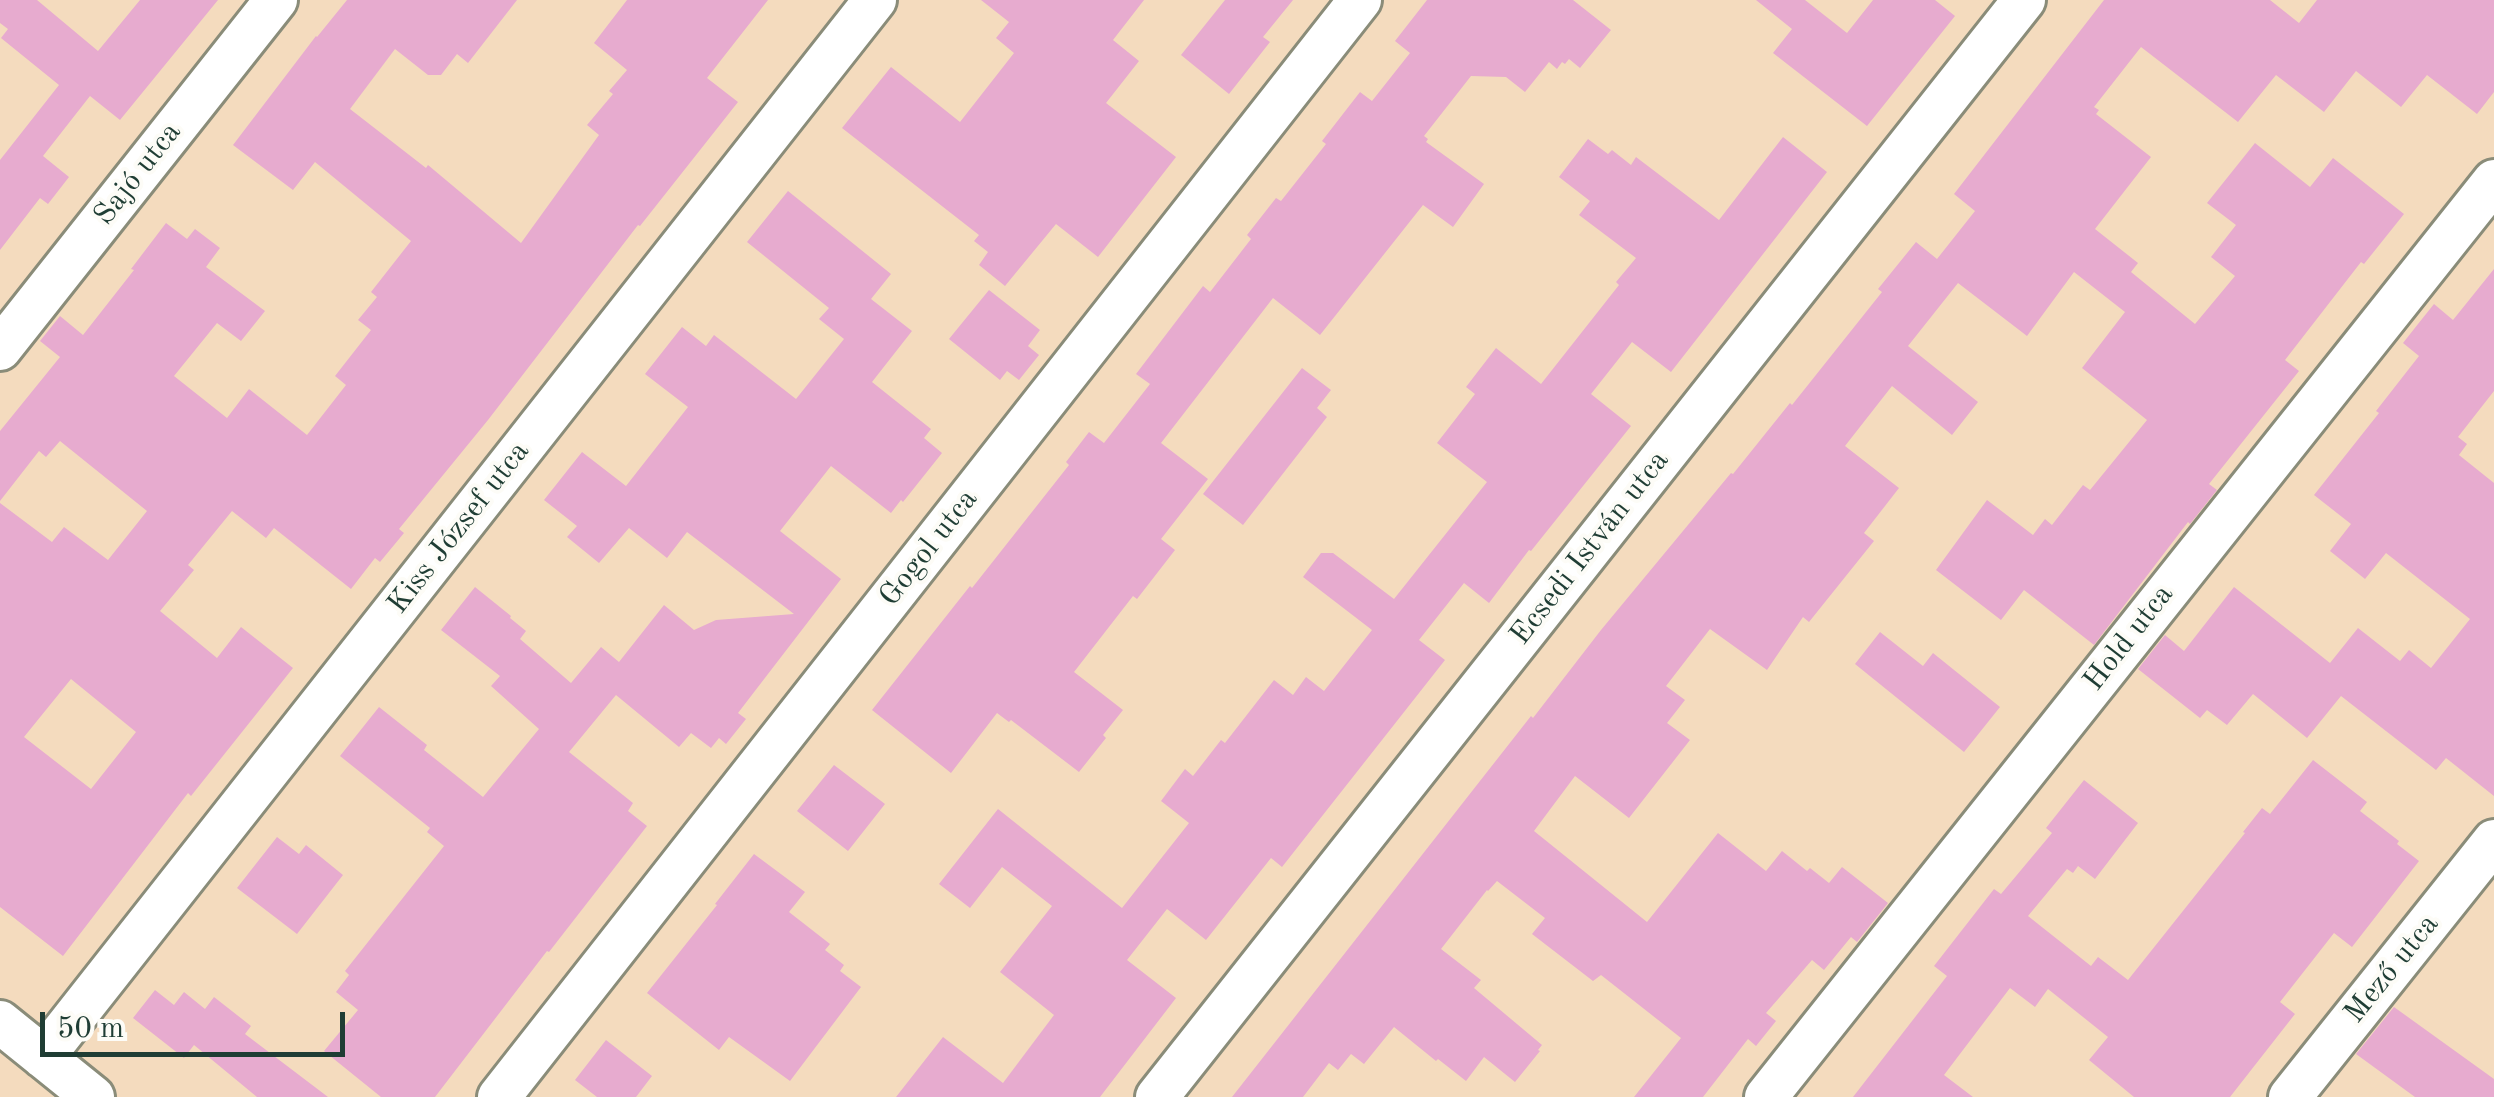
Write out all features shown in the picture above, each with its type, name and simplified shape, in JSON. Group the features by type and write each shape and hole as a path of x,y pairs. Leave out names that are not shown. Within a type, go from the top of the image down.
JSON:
{"street":[{"name":"Sajó utca","path":"0,349 276,0"},
{"name":"Kiss József utca","path":"43,1057 875,0"},
{"name":"Gogol utca","path":"499,1097 1360,0"},
{"name":"Ecsedi István utca","path":"1157,1097 2024,0"},
{"name":"Hold utca","path":"1766,1097 2494,181"},
{"name":"Mező utca","path":"2290,1097 2494,841"},
{"path":"0,1022 93,1097"}],"building":[{"path":"0,0 37,0 98,51 140,0 218,0 120,120 90,96 43,156 69,177 48,204 40,198 0,250 0,160 59,85 1,38 8,29 0,23"},
{"path":"347,0 517,0 468,63 457,54 441,75 428,75 395,49 350,109 426,168 428,165 521,243 599,135 587,125 627,70 594,43 627,0 768,0 707,78 738,102 399,529 404,533 380,562 375,558 351,589 274,528 266,538 232,511 188,565 194,570 160,611 217,658 241,627 293,668 191,796 188,793 63,956 0,907 0,503 52,542 64,527 108,560 147,511 60,441 46,457 39,451 0,501 0,431 60,357 40,341 60,316 83,335 166,223 187,239 195,229 220,248 206,267 265,311 241,341 217,323 174,376 227,418 249,389 307,435 346,385 335,376 371,330 358,320 377,297 371,292 411,241 315,162 293,190 233,145","holes":["71,679 136,732 91,789 24,737"]},
{"path":"981,0 1144,0 1113,40 1139,61 1106,103 1176,157 1098,257 1056,224 1005,286 979,265 988,252 974,241 979,235 842,128 891,67 960,122 1014,53 996,38 1009,22"},
{"path":"1225,0 1293,0 1263,37 1270,42 1229,94 1181,55"},
{"path":"1427,0 1573,0 1611,30 1580,68 1569,59 1557,69 1549,62 1525,92 1506,77 1471,76 1424,136 1426,142 1484,184 1453,227 1423,205 1320,335 1273,298 1161,443 1208,479 1161,539 1175,550 1137,599 1133,596 1074,672 1123,710 1079,772 997,713 951,773 872,710 1069,465 1066,462 1089,432 1104,443 1150,384 1136,374 1203,286 1210,292 1251,239 1247,235 1276,198 1281,201 1360,92 1372,101 1410,53 1395,41"},
{"path":"1756,0 1805,0 1847,33 1873,0 1935,0 1955,16 1867,126 1773,53 1792,29"},
{"path":"2104,0 2270,0 2299,23 2317,0 2494,0 2494,92 2477,114 2427,75 2401,107 2356,71 2324,112 2276,75 2238,122 2141,47 2094,107 2099,110 2096,114 2151,157 2095,229 2138,263 2131,272 2195,324 2235,276 2211,257 2236,225 2207,203 2255,143 2310,187 2333,158 2404,214 2364,264 2361,262 2285,360 2299,371 2209,484 2217,490 2094,645 2024,590 2001,620 1936,570 1987,500 2033,535 2045,519 2052,525 2083,485 2090,490 2147,420 2082,368 2125,312 2074,272 2027,336 1958,283 1908,346 1978,402 1952,435 1892,386 1845,446 1899,488 1864,533 1874,541 1809,622 1803,617 1767,670 1710,629 1666,686 1685,700 1667,723 1690,740 1629,818 1575,776 1534,831 1647,922 1718,833 1766,871 1782,851 1829,883 1842,867 1888,903 1857,942 1851,937 1824,970 1812,960 1766,1013 1776,1021 1756,1046 1748,1039 1703,1097 1634,1097 1681,1038 1601,975 1593,981 1532,934 1545,918 1497,881 1441,949 1481,980 1474,988 1542,1045 1515,1082 1484,1057 1466,1081 1394,1027 1364,1064 1351,1054 1338,1070 1329,1063 1303,1097 1232,1097 1531,716 1731,473 1792,405 1882,292 1878,289 1916,242 1937,259 1975,211 1954,194"},
{"path":"1783,137 1827,172 1671,372 1632,342 1591,394 1631,426 1489,603 1464,583 1419,640 1445,660 1282,867 1271,858 1206,940 1167,909 1127,960 1176,998 1100,1097 896,1097 943,1037 1003,1083 1054,1015 1000,972 1052,906 1002,867 970,908 939,884 998,809 1122,908 1189,823 1161,801 1185,769 1193,776 1221,740 1225,743 1274,680 1293,695 1306,677 1324,691 1372,630 1303,577 1321,553 1333,553 1394,599 1487,482 1437,443 1475,394 1466,387 1496,348 1541,384 1636,258 1579,215 1590,201 1559,177 1588,139 1608,154 1612,150 1631,165 1636,157 1719,220"},
{"path":"788,191 891,274 871,299 912,331 872,382 931,429 924,438 942,453 891,513 831,466 780,531 841,579 738,713 746,719 726,744 719,738 711,748 691,733 679,747 616,695 569,752 633,803 628,811 647,826 435,1097 381,1097 324,1051 358,1010 336,992 349,975 345,971 444,846 427,832 430,828 340,756 379,707 427,745 424,750 483,797 539,729 491,686 500,676 441,630 475,587 526,631 520,639 571,683 601,647 619,662 664,605 694,630 716,620 794,614 687,532 667,558 629,528 599,563 567,537 577,526 544,500 582,452 626,486 688,407 645,374 682,327 706,346 714,335 796,399 844,339 819,319 829,308 747,242"},
{"path":"2494,269 2494,391 2458,437 2467,444 2459,455 2494,483 2494,796 2446,758 2436,770 2341,696 2307,738 2253,694 2227,725 2207,710 2200,718 2138,669 2165,635 2184,651 2234,587 2330,663 2358,628 2400,661 2409,650 2431,668 2470,619 2386,553 2365,579 2330,551 2351,524 2314,495 2419,356 2403,343 2418,324 2434,304 2453,320"},
{"path":"989,290 1040,330 1028,346 1039,355 1019,380 1007,371 1000,380 949,339"},
{"path":"1302,368 1331,390 1317,408 1327,417 1243,525 1203,494"},
{"path":"1880,632 1923,666 1933,653 2000,707 1964,752 1855,664"},
{"path":"2313,760 2367,802 2360,811 2419,861 2352,947 2334,933 2280,1002 2295,1014 2230,1097 2134,1097 2089,1060 2108,1037 2048,989 2035,1007 2010,988 1944,1075 1973,1097 1853,1097 1947,976 1934,966 1994,889 2001,894 2052,833 2046,828 2084,780 2138,823 2095,879 2078,866 2073,873 2067,869 2028,916 2091,966 2098,957 2128,980 2262,808 2270,814"},
{"path":"834,765 885,804 848,851 797,811"},
{"path":"277,837 299,854 306,845 343,875 297,934 237,888"},
{"path":"754,854 805,892 789,912 830,944 825,950 844,965 840,971 861,987 790,1081 729,1037 719,1050 647,993"},
{"path":"155,990 174,1005 184,992 205,1009 214,997 251,1026 245,1034 328,1097 257,1097 194,1045 184,1058 133,1018"},
{"path":"2394,1007 2494,1079 2494,1097 2415,1097 2356,1054"},
{"path":"606,1040 652,1076 636,1097 597,1097 575,1080"}]}
